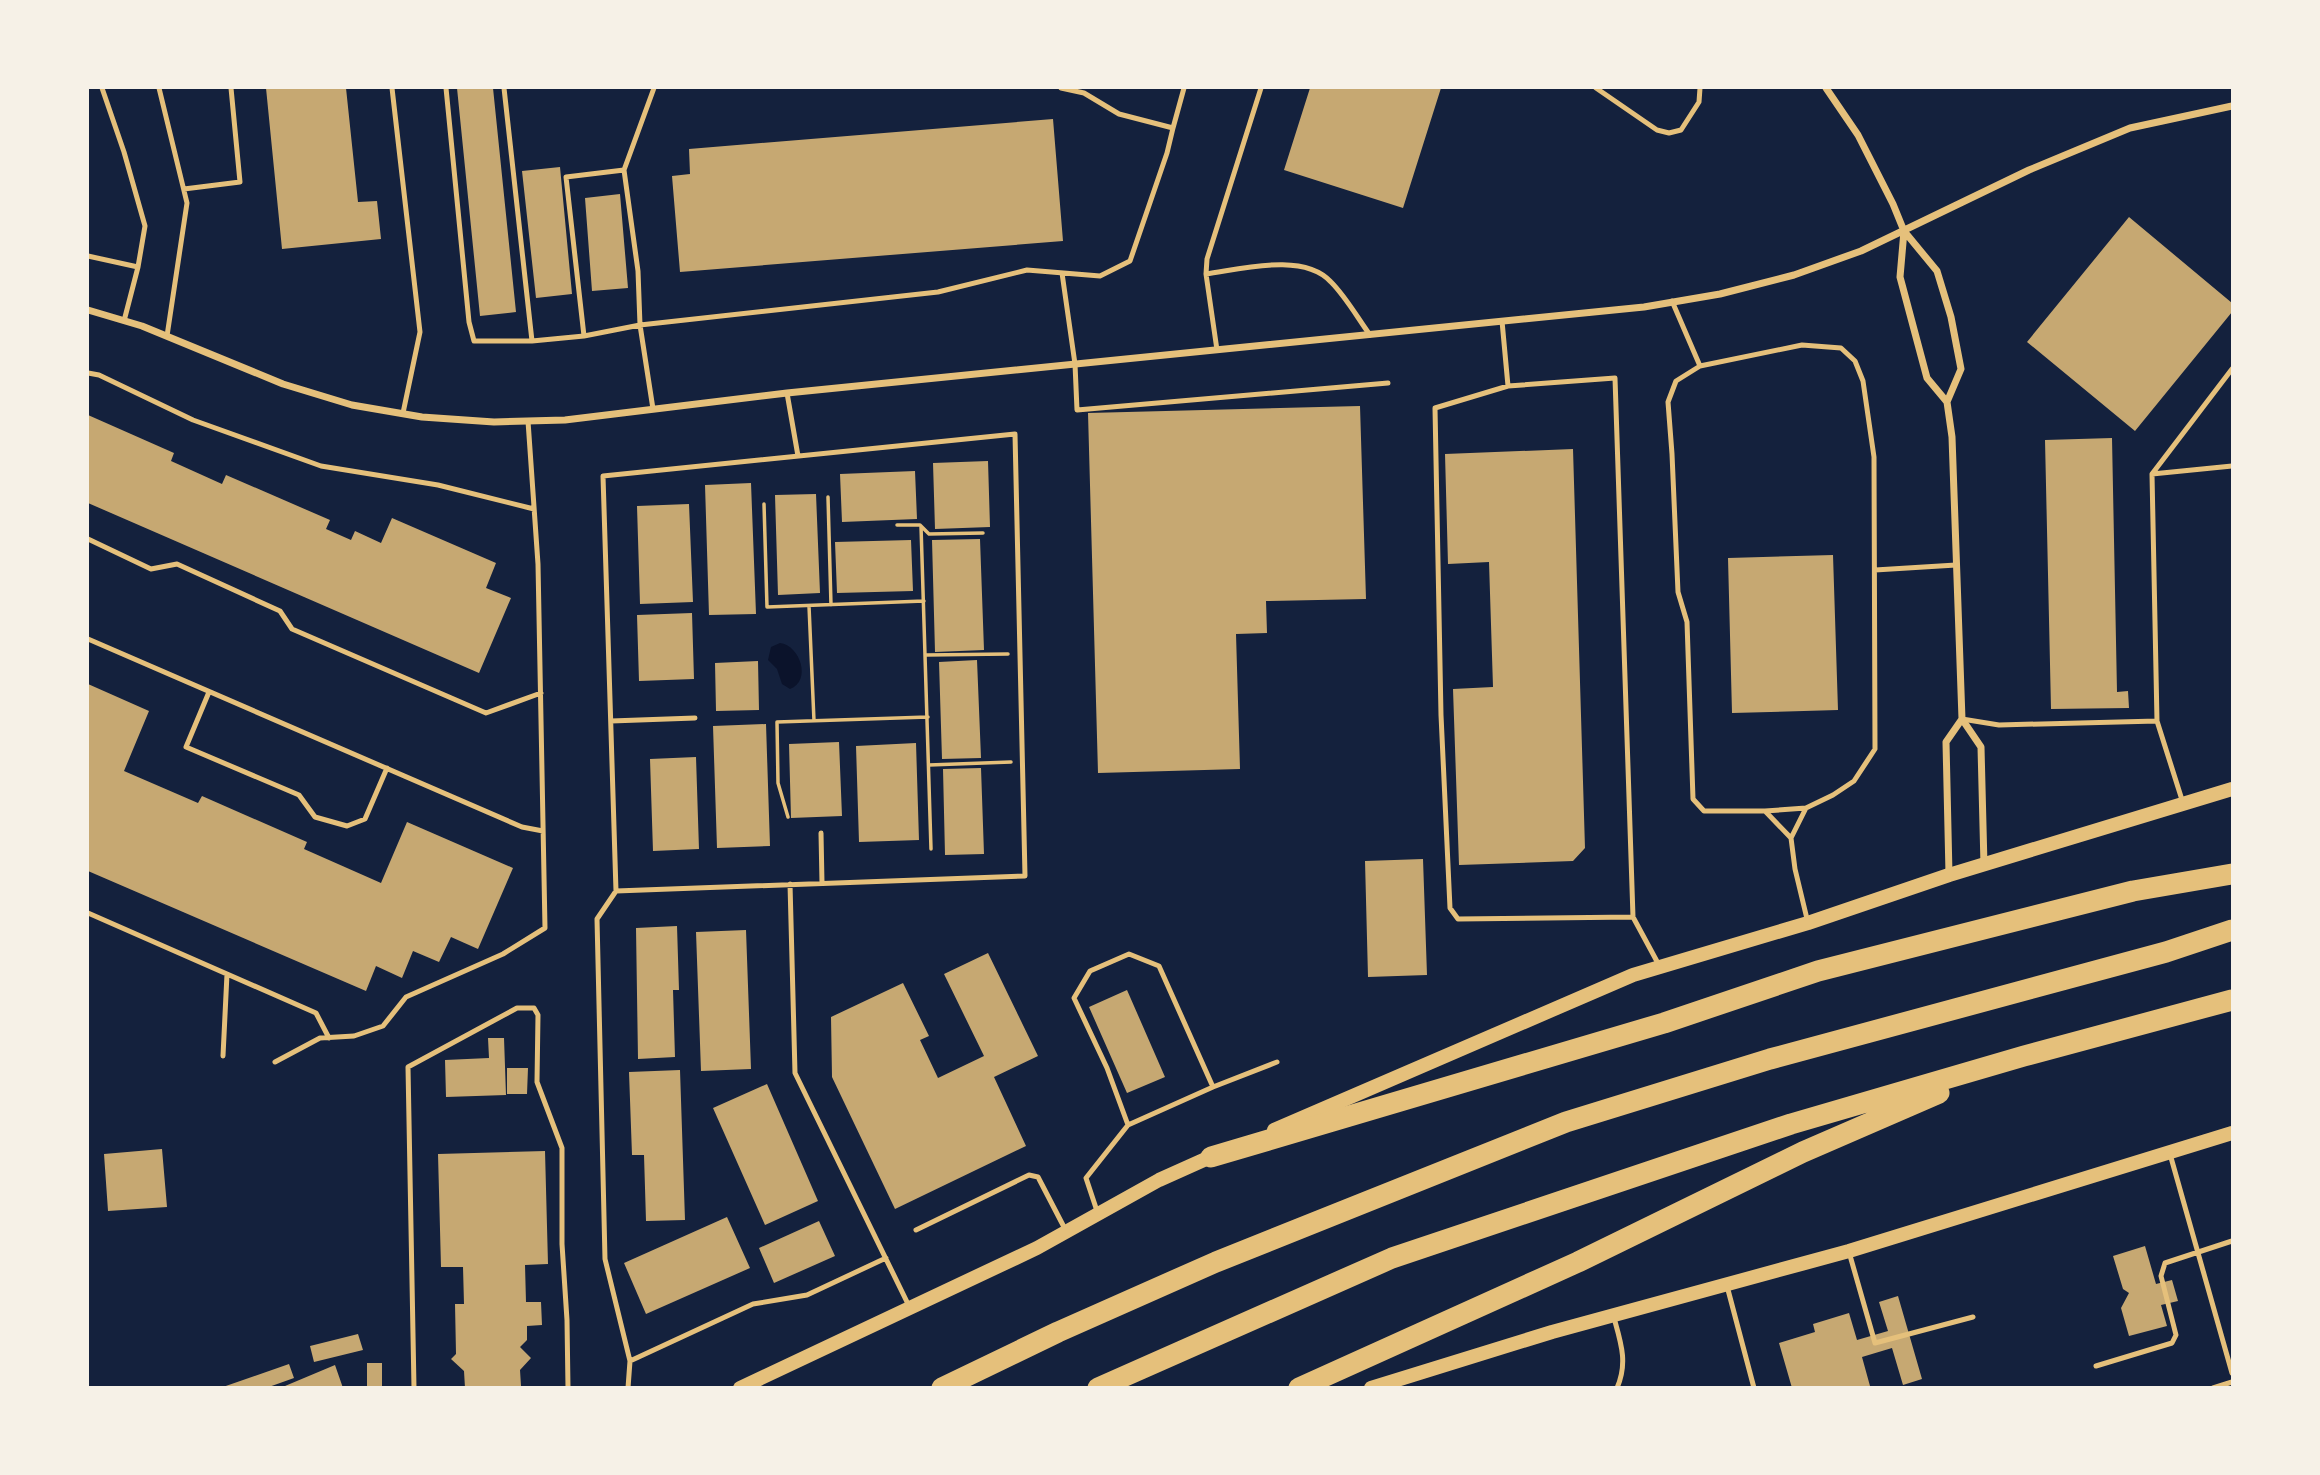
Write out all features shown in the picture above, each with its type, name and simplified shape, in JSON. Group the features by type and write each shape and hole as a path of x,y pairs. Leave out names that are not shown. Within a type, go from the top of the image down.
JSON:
{"highway":[{"path":"1211,1157 1664,1023 1818,971 2133,891 2232,874"},
{"path":"942,1388 1058,1332 1216,1262 1566,1122 1770,1059 2166,952 2232,930"},
{"path":"1098,1388 1392,1258 1791,1125 2024,1056 2232,1000"},
{"path":"1299,1388 1566,1267 1803,1152 2024,1056"}],"main road":[{"path":"740,1388 1037,1248 1158,1180 1633,975 1808,923 1949,875 2232,789"},
{"path":"1371,1388 1614,1315 1849,1251 2232,1133"}],"street":[{"path":"1826,88 1858,135 1904,231 1937,271 1951,317 1961,369 1947,402 1952,437 1962,719 1981,747 1984,865"},
{"path":"88,310 166,336 283,384 352,405 494,422 565,420 787,393 1644,307 1720,294 1794,275 1861,251 2029,170 2130,128 2232,106"},
{"path":"1904,231 1900,277 1927,378 1947,402"},
{"path":"1949,875 1946,742 1962,719"}],"lane":[{"path":"102,88 145,226 124,321"},
{"path":"159,88 187,203 166,336"},
{"path":"184,189 240,182 231,88"},
{"path":"392,88 420,332 403,413"},
{"path":"446,88 469,322 474,341 532,341 584,336 640,325 938,292 1027,270 1100,276 1130,261 1167,153 1184,88"},
{"path":"504,88 532,341"},
{"path":"653,409 640,325 638,271 624,170 654,88"},
{"path":"1061,88 1084,93 1119,114 1173,128"},
{"path":"1217,350 1206,274 1207,260 1261,88"},
{"path":"1596,88 1657,130 1669,133 1681,130 1699,102 1700,88"},
{"path":"584,336 566,177 624,170"},
{"path":"88,256 138,267"},
{"path":"1206,274 1285,264 1312,267 1331,280 1370,335"},
{"path":"1062,272 1075,364 1077,411 1388,383"},
{"path":"1672,301 1700,366"},
{"path":"1502,321 1508,386"},
{"path":"1802,345 1841,348 1855,361 1863,381 1874,457 1875,570 1875,748 1854,781 1806,808 1704,811 1693,799 1687,622 1678,593 1668,402 1676,380 1700,366 1802,345"},
{"path":"2183,803 2157,721 2152,474 2232,369"},
{"path":"88,373 99,375 193,420 321,466 438,485 534,509"},
{"path":"1633,917 1458,919 1450,908 1441,715 1434,408 1508,386 1615,378 1633,917 1660,967"},
{"path":"787,393 797,456"},
{"path":"275,1062 320,1038 354,1036 383,1026 406,997 503,954 545,928 538,564 528,421"},
{"path":"616,891 1025,876 1015,434 603,476 616,891 597,919 605,1259 630,1361 628,1388"},
{"path":"2152,474 2232,466"},
{"path":"88,539 151,569 177,564 280,611 292,629 486,713 541,693"},
{"path":"1875,570 1956,565"},
{"path":"88,639 522,827 543,831"},
{"path":"209,692 186,747 299,795 315,817 347,826 365,819 387,768"},
{"path":"611,720 695,718"},
{"path":"1962,719 1999,725 2157,721"},
{"path":"1806,808 1791,838 1795,869 1808,923"},
{"path":"1765,811 1791,838"},
{"path":"821,833 822,883"},
{"path":"790,884 795,1073 910,1308"},
{"path":"88,913 316,1013 329,1038"},
{"path":"1128,1125 1107,1068 1074,998 1090,971 1129,954 1159,966 1213,1087"},
{"path":"223,1056 227,974"},
{"path":"414,1388 408,1067 517,1008 534,1009 538,1015 537,1082 562,1148 562,1244 568,1388"},
{"path":"1098,1214 1086,1178 1128,1125 1277,1062"},
{"path":"2169,1152 2232,1373"},
{"path":"916,1230 1029,1175 1038,1178 1067,1231"},
{"path":"2096,1367 2172,1343 2176,1335 2161,1276 2165,1263 2232,1241"},
{"path":"1849,1251 1875,1343 1973,1317"},
{"path":"630,1361 753,1304 807,1295 886,1258"},
{"path":"1726,1283 1754,1388"},
{"path":"1614,1315 1625,1355 1623,1375 1617,1388"},
{"path":"2213,1388 2232,1382"}],"path":[{"path":"828,497 831,605"},
{"path":"764,504 766,607 924,601"},
{"path":"898,525 921,526 929,534"},
{"path":"921,526 931,849"},
{"path":"921,540 929,534 983,533"},
{"path":"809,606 814,721"},
{"path":"926,655 1020,653"},
{"path":"788,817 778,783 777,722 928,717"},
{"path":"929,765 1022,762"}],"water":[{"path":"780,643 793,650 801,664 801,679 790,689 782,684 777,669 768,660 771,647"}],"building":[{"path":"266,88 346,88 358,202 377,201 381,239 282,249"},
{"path":"457,88 493,88 516,312 480,316"},
{"path":"1310,88 1441,88 1403,208 1284,170"},
{"path":"1053,119 1063,241 680,272 672,176 690,174 689,149"},
{"path":"560,167 572,294 536,298 522,171"},
{"path":"620,194 628,288 592,291 585,198"},
{"path":"2129,217 2232,303 2232,312 2135,431 2027,342"},
{"path":"1360,406 1366,599 1266,601 1267,633 1236,634 1240,769 1098,773 1088,413"},
{"path":"88,415 174,453 171,461 222,484 226,475 330,520 326,529 351,540 355,531 381,543 392,518 496,563 486,588 511,598 479,673 88,503"},
{"path":"2112,438 2117,692 2128,691 2129,708 2051,709 2045,440"},
{"path":"1573,449 1585,848 1573,861 1459,865 1453,689 1493,687 1489,562 1448,564 1445,454"},
{"path":"988,461 990,527 935,529 933,463"},
{"path":"915,471 917,519 842,522 840,474"},
{"path":"751,483 756,614 709,615 705,485"},
{"path":"816,494 820,593 778,595 775,495"},
{"path":"689,504 693,602 640,604 637,506"},
{"path":"980,539 984,650 935,652 932,540"},
{"path":"911,540 913,591 837,593 835,542"},
{"path":"1833,555 1838,710 1732,713 1728,558"},
{"path":"692,613 694,679 639,681 637,615"},
{"path":"977,660 981,758 942,759 939,662"},
{"path":"758,661 759,710 716,711 715,663"},
{"path":"88,684 149,711 124,771 198,803 202,796 307,842 304,849 381,883 407,822 513,868 478,949 451,937 439,962 413,951 402,978 376,966 366,991 88,871"},
{"path":"766,724 770,846 717,848 713,726"},
{"path":"839,742 842,816 791,818 789,744"},
{"path":"916,743 919,840 859,842 856,746"},
{"path":"696,757 699,849 653,851 650,759"},
{"path":"981,768 984,854 945,855 943,769"},
{"path":"1423,859 1427,975 1368,977 1365,861"},
{"path":"677,926 679,990 673,990 675,1057 638,1059 636,928"},
{"path":"746,930 751,1069 701,1071 696,932"},
{"path":"988,953 1038,1056 994,1077 1026,1146 895,1209 832,1077 831,1017 903,983 929,1036 920,1040 938,1078 984,1056 944,974"},
{"path":"1127,990 1165,1077 1127,1093 1089,1007"},
{"path":"488,1038 504,1038 506,1095 446,1097 445,1060 489,1058"},
{"path":"507,1068 528,1068 527,1094 507,1094"},
{"path":"680,1070 685,1220 646,1221 644,1155 632,1155 629,1072"},
{"path":"767,1084 818,1201 765,1225 713,1108"},
{"path":"162,1149 167,1207 108,1211 104,1154"},
{"path":"545,1151 548,1264 525,1265 526,1302 541,1302 542,1325 527,1326 527,1340 520,1347 531,1358 520,1370 521,1386 465,1388 464,1371 451,1359 456,1354 455,1304 464,1304 463,1267 441,1267 438,1154"},
{"path":"727,1217 750,1268 646,1314 624,1263"},
{"path":"819,1221 835,1256 774,1283 759,1248"},
{"path":"2145,1246 2156,1284 2172,1280 2178,1301 2161,1305 2167,1326 2129,1336 2121,1308 2129,1293 2123,1289 2113,1256"},
{"path":"1898,1296 1922,1379 1903,1385 1892,1348 1862,1357 1870,1386 1792,1388 1779,1343 1815,1332 1813,1324 1849,1313 1857,1340 1888,1331 1879,1302"},
{"path":"358,1334 363,1350 314,1362 310,1346"},
{"path":"367,1363 382,1363 382,1388 367,1388"},
{"path":"289,1364 294,1378 266,1388 220,1388"},
{"path":"335,1365 343,1388 285,1388 285,1386"}]}
